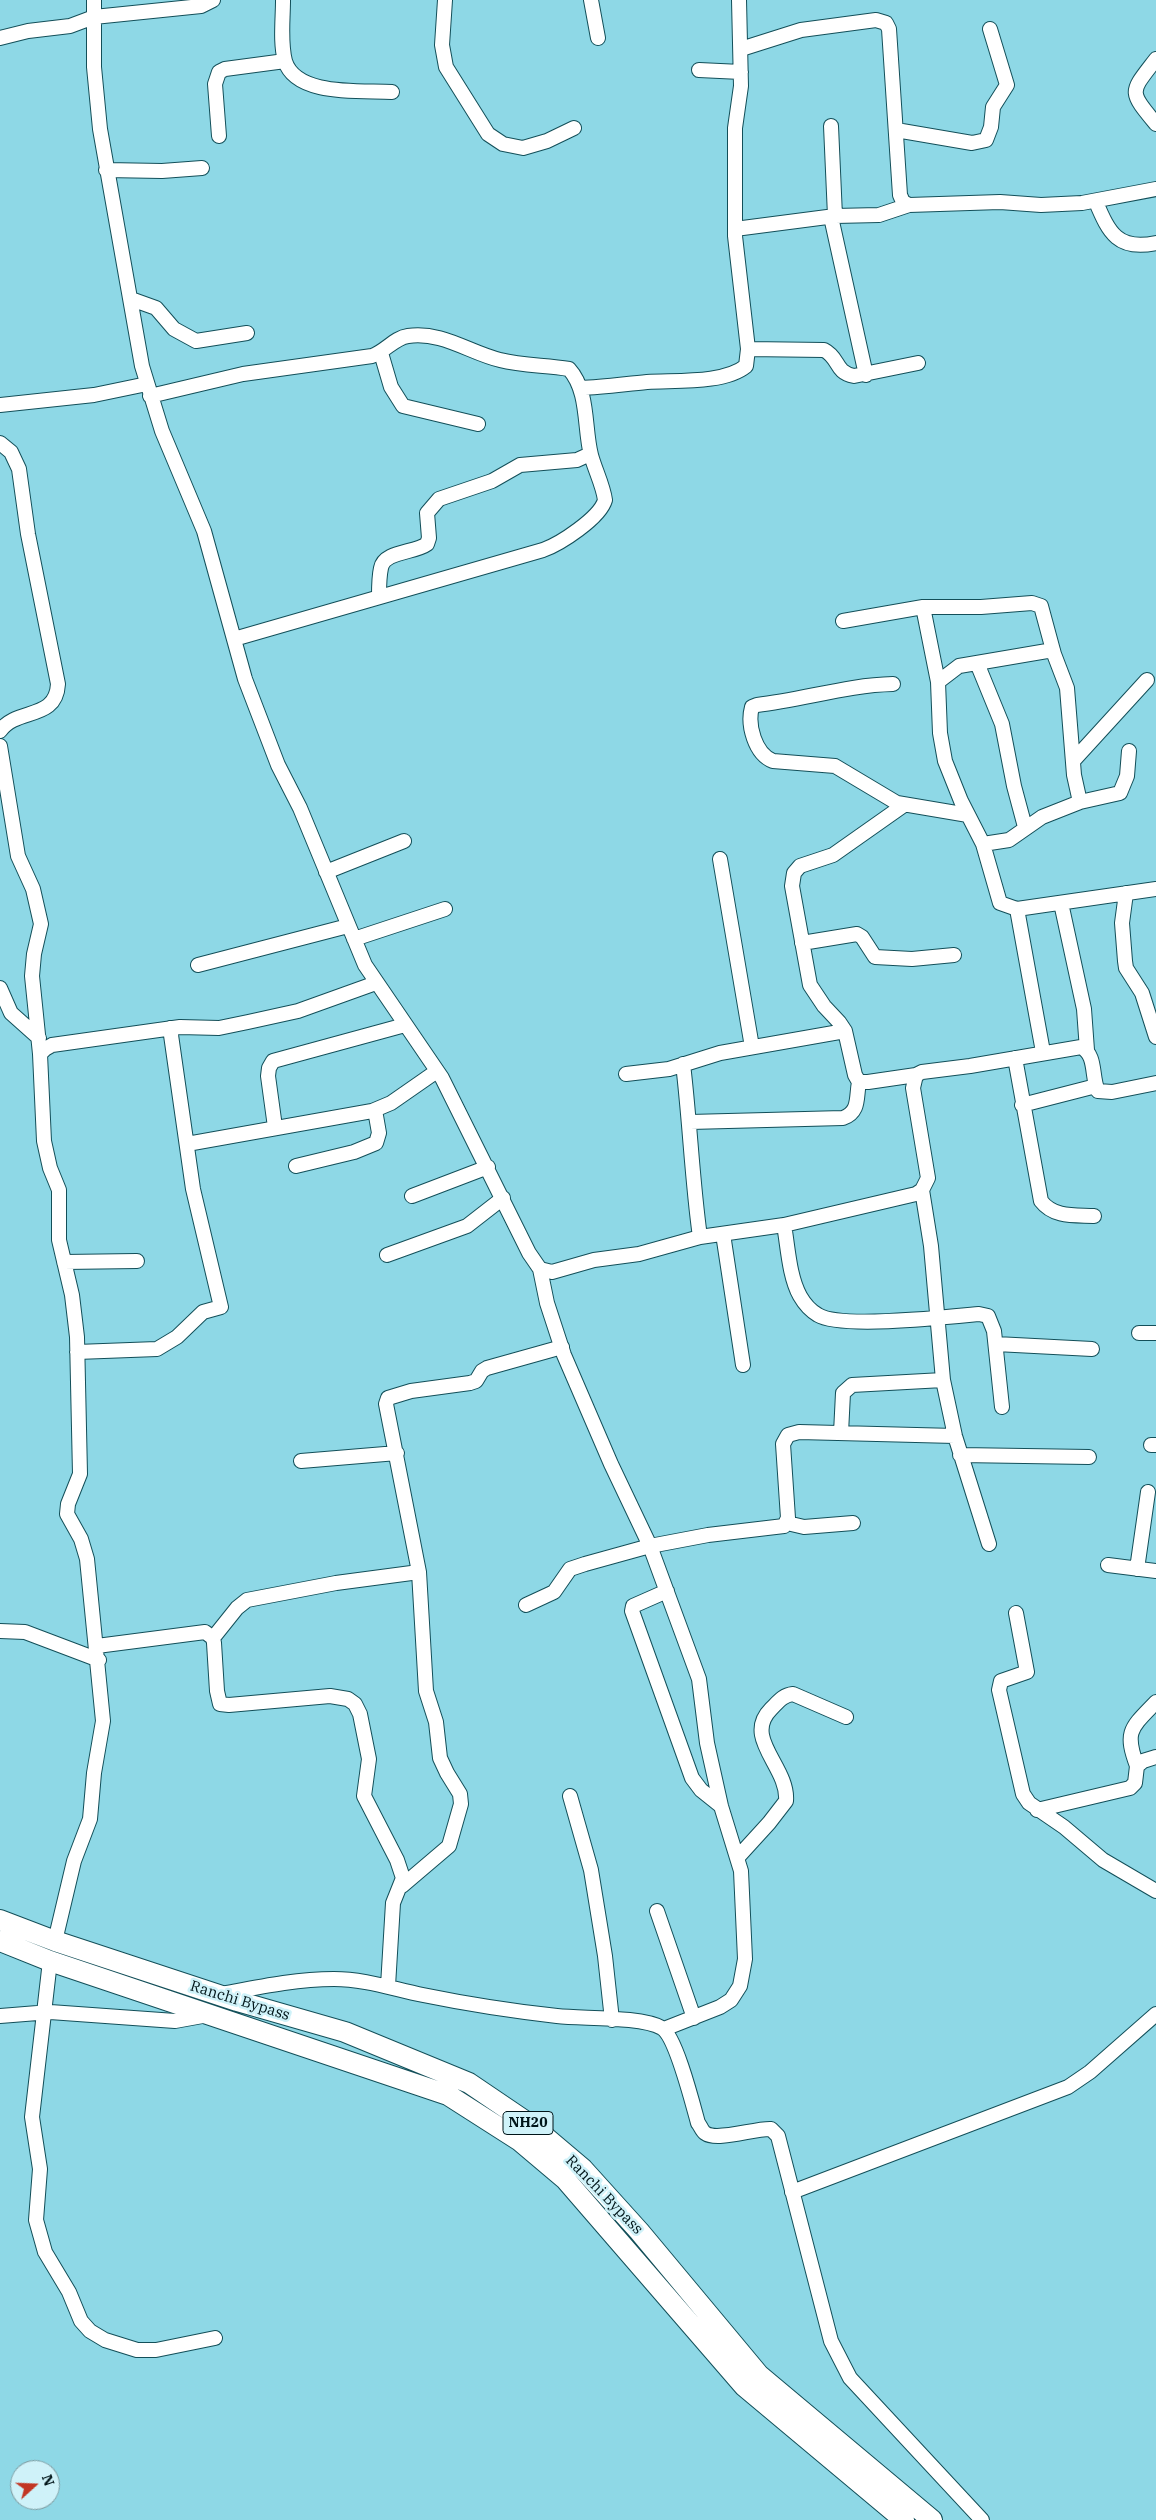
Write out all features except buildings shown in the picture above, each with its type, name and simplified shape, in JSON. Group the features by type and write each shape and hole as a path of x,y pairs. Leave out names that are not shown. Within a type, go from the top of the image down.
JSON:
{"highway":[{"name":"Ranchi Bypass","path":"0,1920 55,1941 219,1995 345,2032 469,2083 531,2124 589,2176 639,2231 759,2375 932,2520"},
{"name":"Ranchi Bypass","path":"0,1941 50,1961 448,2095 520,2141 565,2179 744,2386 904,2520"}],"street":[{"path":"94,0 95,80 106,170 149,390 174,461 204,531 255,708 365,965 437,1071 488,1168 529,1253 540,1269 546,1273 552,1272 594,1260 639,1254 700,1237 784,1225 907,1197 922,1190"},
{"path":"0,38 28,31 70,26 94,17 201,6 213,0"},
{"path":"283,0 285,61 293,76 314,86 392,92"},
{"path":"445,0 442,46 446,67 488,134 503,144 523,148 547,141 574,128"},
{"path":"591,0 598,38"},
{"path":"580,388 656,381 693,380 731,374 746,366 748,349 735,229 735,128 741,72 739,0"},
{"path":"741,49 801,30 881,20 889,29 900,195 903,202 909,205"},
{"path":"896,130 972,142 986,140 991,127 993,107 1007,85 990,29"},
{"path":"1156,59 1135,91 1140,106 1156,124"},
{"path":"219,136 214,84 219,72 225,69 285,61"},
{"path":"699,70 741,72"},
{"path":"831,126 833,216 866,375"},
{"path":"106,170 162,171 202,168"},
{"path":"735,229 833,216 879,215 909,205 1000,202 1042,205 1096,202 1156,189"},
{"path":"1096,202 1105,224 1118,239 1134,245 1156,243"},
{"path":"131,299 156,308 174,329 196,341 247,333"},
{"path":"0,406 149,390 243,374 360,358 381,353 401,338 422,336 436,338 502,361 569,369 575,375 580,388 590,454 604,496 604,506 563,541 543,550 234,639"},
{"path":"748,349 824,350 834,357 840,370 845,374 866,375 918,363"},
{"path":"381,353 390,387 402,406 478,424"},
{"path":"0,443 15,457 19,469 32,557 58,684 57,696 51,704 10,721 0,731"},
{"path":"379,596 381,568 384,561 390,557 421,548 427,544 429,538 427,513 439,500 492,481 520,465 577,460 590,454"},
{"path":"843,621 923,608 981,607 1037,603 1044,611 1053,650 1067,688 1073,762 1080,802"},
{"path":"923,608 938,682 940,733 945,761 968,815 983,844 1000,903 1017,909 1156,889"},
{"path":"938,682 958,666 1053,650"},
{"path":"977,663 1002,724 1017,801 1025,827"},
{"path":"1073,762 1147,680"},
{"path":"893,684 856,686 801,699 757,705 752,707 750,715 755,739 767,759 784,764 835,766 888,799 904,804 968,815"},
{"path":"0,746 18,856 33,889 41,924 34,954 32,976 39,1038 44,1141 58,1190 59,1240 72,1295 77,1352 80,1474 68,1504 67,1514 85,1547 99,1660 103,1721 94,1773 92,1808 74,1860 55,1941"},
{"path":"983,844 1009,840 1025,827 1042,817 1080,802 1120,793 1127,776 1129,751"},
{"path":"690,1122 843,1118 852,1115 856,1109 859,1082 855,1075 845,1031 816,996 810,985 792,886 794,872 800,866 833,855 843,849 904,804"},
{"path":"326,872 404,841"},
{"path":"720,859 752,1047"},
{"path":"1126,893 1122,923 1126,968 1142,993 1156,1037"},
{"path":"1061,903 1084,1009 1087,1050 1091,1058 1098,1091 1104,1093 1156,1083"},
{"path":"354,939 445,909"},
{"path":"1017,909 1043,1052"},
{"path":"198,965 348,926"},
{"path":"802,943 857,934 862,937 875,957 912,959 954,955"},
{"path":"40,1054 52,1046 170,1028 219,1028 285,1015 376,983"},
{"path":"0,988 11,1013 39,1038"},
{"path":"276,1127 268,1076 269,1068 273,1061 405,1025"},
{"path":"77,1352 157,1349 177,1336 203,1312 221,1308 193,1189 170,1028"},
{"path":"626,1074 669,1069 720,1052 845,1031"},
{"path":"859,1082 916,1075 922,1072 1015,1058 1070,1047 1081,1047 1087,1050"},
{"path":"1015,1058 1041,1201 1055,1213 1094,1216"},
{"path":"683,1064 700,1237"},
{"path":"187,1144 375,1110 391,1103 437,1071"},
{"path":"916,1075 914,1088 928,1178 922,1190 931,1246 943,1380 960,1455 989,1544"},
{"path":"1022,1104 1096,1086"},
{"path":"296,1166 354,1152 376,1143 379,1133 375,1110"},
{"path":"412,1196 488,1168"},
{"path":"387,1255 467,1226 503,1198"},
{"path":"784,1225 795,1284 801,1296 819,1316 843,1321 936,1318 979,1314 988,1316 992,1321 996,1344 1002,1407"},
{"path":"723,1234 743,1365"},
{"path":"64,1262 137,1261"},
{"path":"540,1269 547,1303 562,1347 611,1464 650,1546 699,1679 707,1743 721,1806 738,1857 744,1908 744,1974 740,1986 731,2000 694,2018 664,2029"},
{"path":"1139,1333 1156,1333"},
{"path":"996,1344 1092,1349"},
{"path":"402,1886 449,1846 461,1804 460,1794 446,1773 440,1758 436,1722 426,1691 419,1572 386,1404 388,1398 392,1396 470,1383 476,1381 482,1371 487,1368 562,1347"},
{"path":"842,1433 844,1393 846,1388 852,1385 943,1380"},
{"path":"787,1523 784,1439 788,1435 799,1432 955,1436"},
{"path":"301,1461 397,1453"},
{"path":"960,1455 1089,1456"},
{"path":"1137,1569 1148,1492"},
{"path":"526,1605 554,1592 570,1569 650,1546 708,1535 780,1527 787,1523 797,1526 814,1527 853,1523"},
{"path":"1108,1565 1156,1571"},
{"path":"388,1986 393,1903 402,1886 403,1878 401,1870 364,1796 369,1759 360,1714 355,1704 348,1699 330,1696 229,1706 220,1704 216,1691 213,1638 237,1608 247,1600 336,1583 419,1572"},
{"path":"667,1591 639,1602 633,1606 632,1611 692,1778 701,1790 721,1806"},
{"path":"1016,1613 1027,1672 1001,1681 999,1690 1023,1794 1037,1810 1064,1827 1103,1860 1156,1891"},
{"path":"0,1631 25,1632 99,1660"},
{"path":"97,1646 205,1632 213,1638"},
{"path":"738,1857 770,1823 786,1801 784,1783 762,1738 760,1723 765,1714 782,1698 793,1694 846,1717"},
{"path":"1037,1810 1130,1788 1135,1783 1137,1766 1129,1745 1130,1735 1156,1702"},
{"path":"1137,1766 1143,1761 1156,1758"},
{"path":"570,1796 591,1870 605,1956 612,2020"},
{"path":"657,1911 694,2018"},
{"path":"50,1961 32,2117 40,2169 36,2220 45,2252 69,2292 81,2321 90,2331 104,2340 137,2350 156,2350 215,2338"},
{"path":"219,1995 302,1980 335,1979 376,1982 420,1995 481,2006 558,2016 653,2024 664,2029 672,2042 698,2123 705,2133 714,2136 762,2128 771,2129 778,2136 831,2341 840,2361 850,2378 982,2520"},
{"path":"0,2016 44,2012 175,2021 209,2015"},
{"path":"792,2192 1068,2086 1090,2072 1156,2014"}]}
